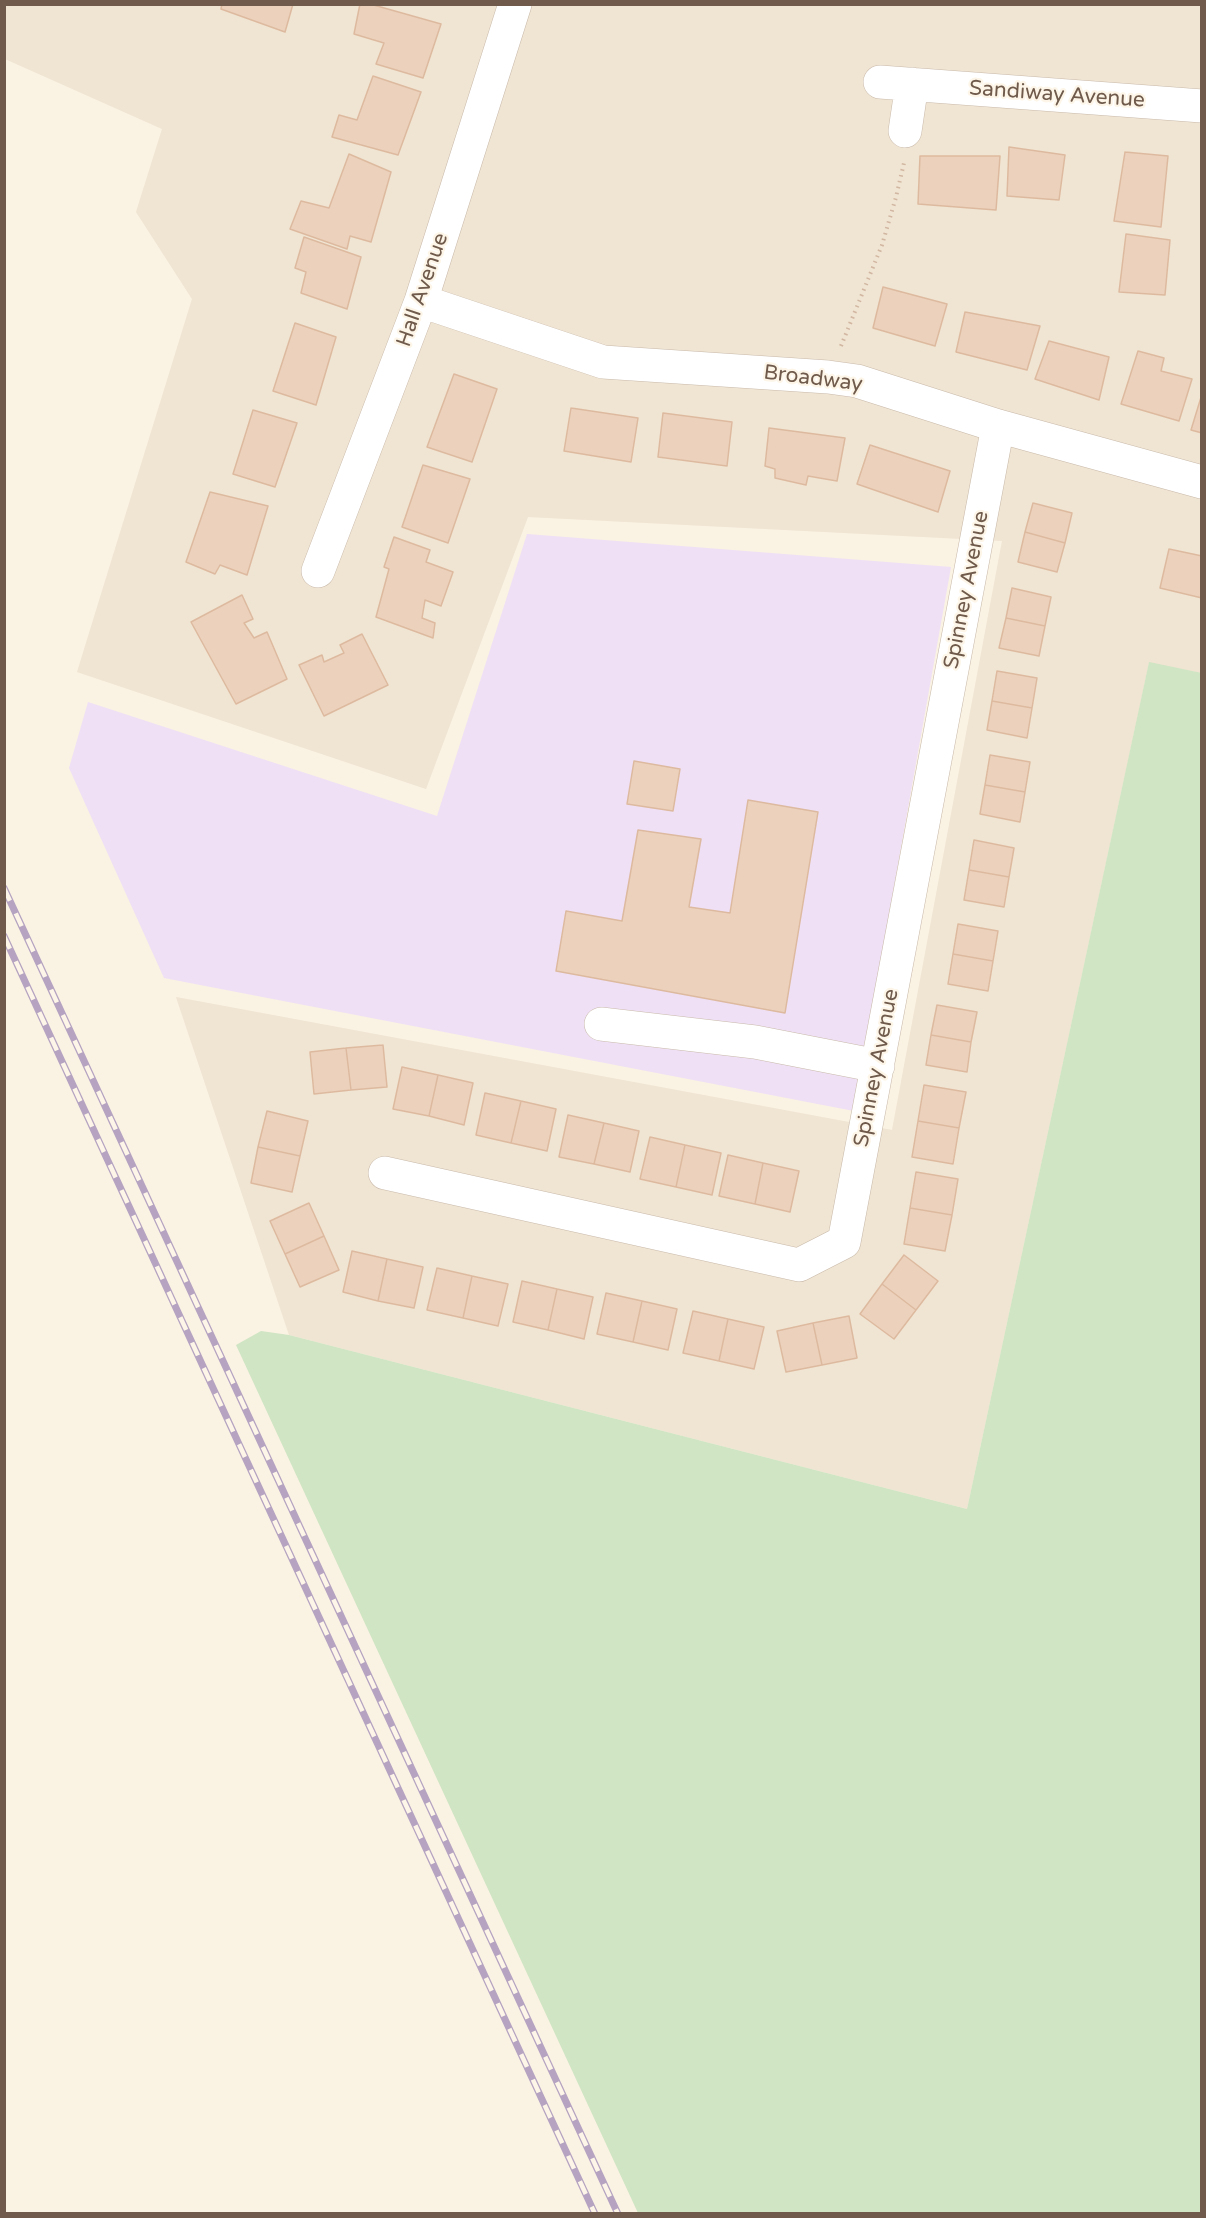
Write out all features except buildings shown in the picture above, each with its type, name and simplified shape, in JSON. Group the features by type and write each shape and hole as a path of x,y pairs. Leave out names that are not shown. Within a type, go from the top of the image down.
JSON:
{"street":[{"name":"Hall Avenue","path":"318,571 421,301 515,4"},
{"name":"Sandiway Avenue","path":"880,82 1202,106"},
{"path":"905,131 912,84"},
{"name":"Broadway","path":"421,301 603,362 828,377 857,381 998,426 1202,482"},
{"name":"Spinney Avenue","path":"385,1173 799,1265 844,1242 998,426"},
{"path":"601,1024 755,1042 878,1066"}],"path":[{"path":"828,377 882,245 905,158 905,131"}],"shaded area":[{"path":"5,4 1201,5 1201,673 1149,663 967,1509 289,1335 176,997 892,1130 1002,541 528,517 426,789 77,672 192,299 136,212 162,129 5,59"},
{"path":"527,534 951,567 854,1111 164,978 69,768 88,702 437,816"}],"green space":[{"path":"1149,662 1202,673 1201,2213 638,2213 236,1345 261,1331 289,1335 967,1509"}],"railway":[{"path":"4,888 618,2214"},
{"path":"4,936 595,2214"}]}
